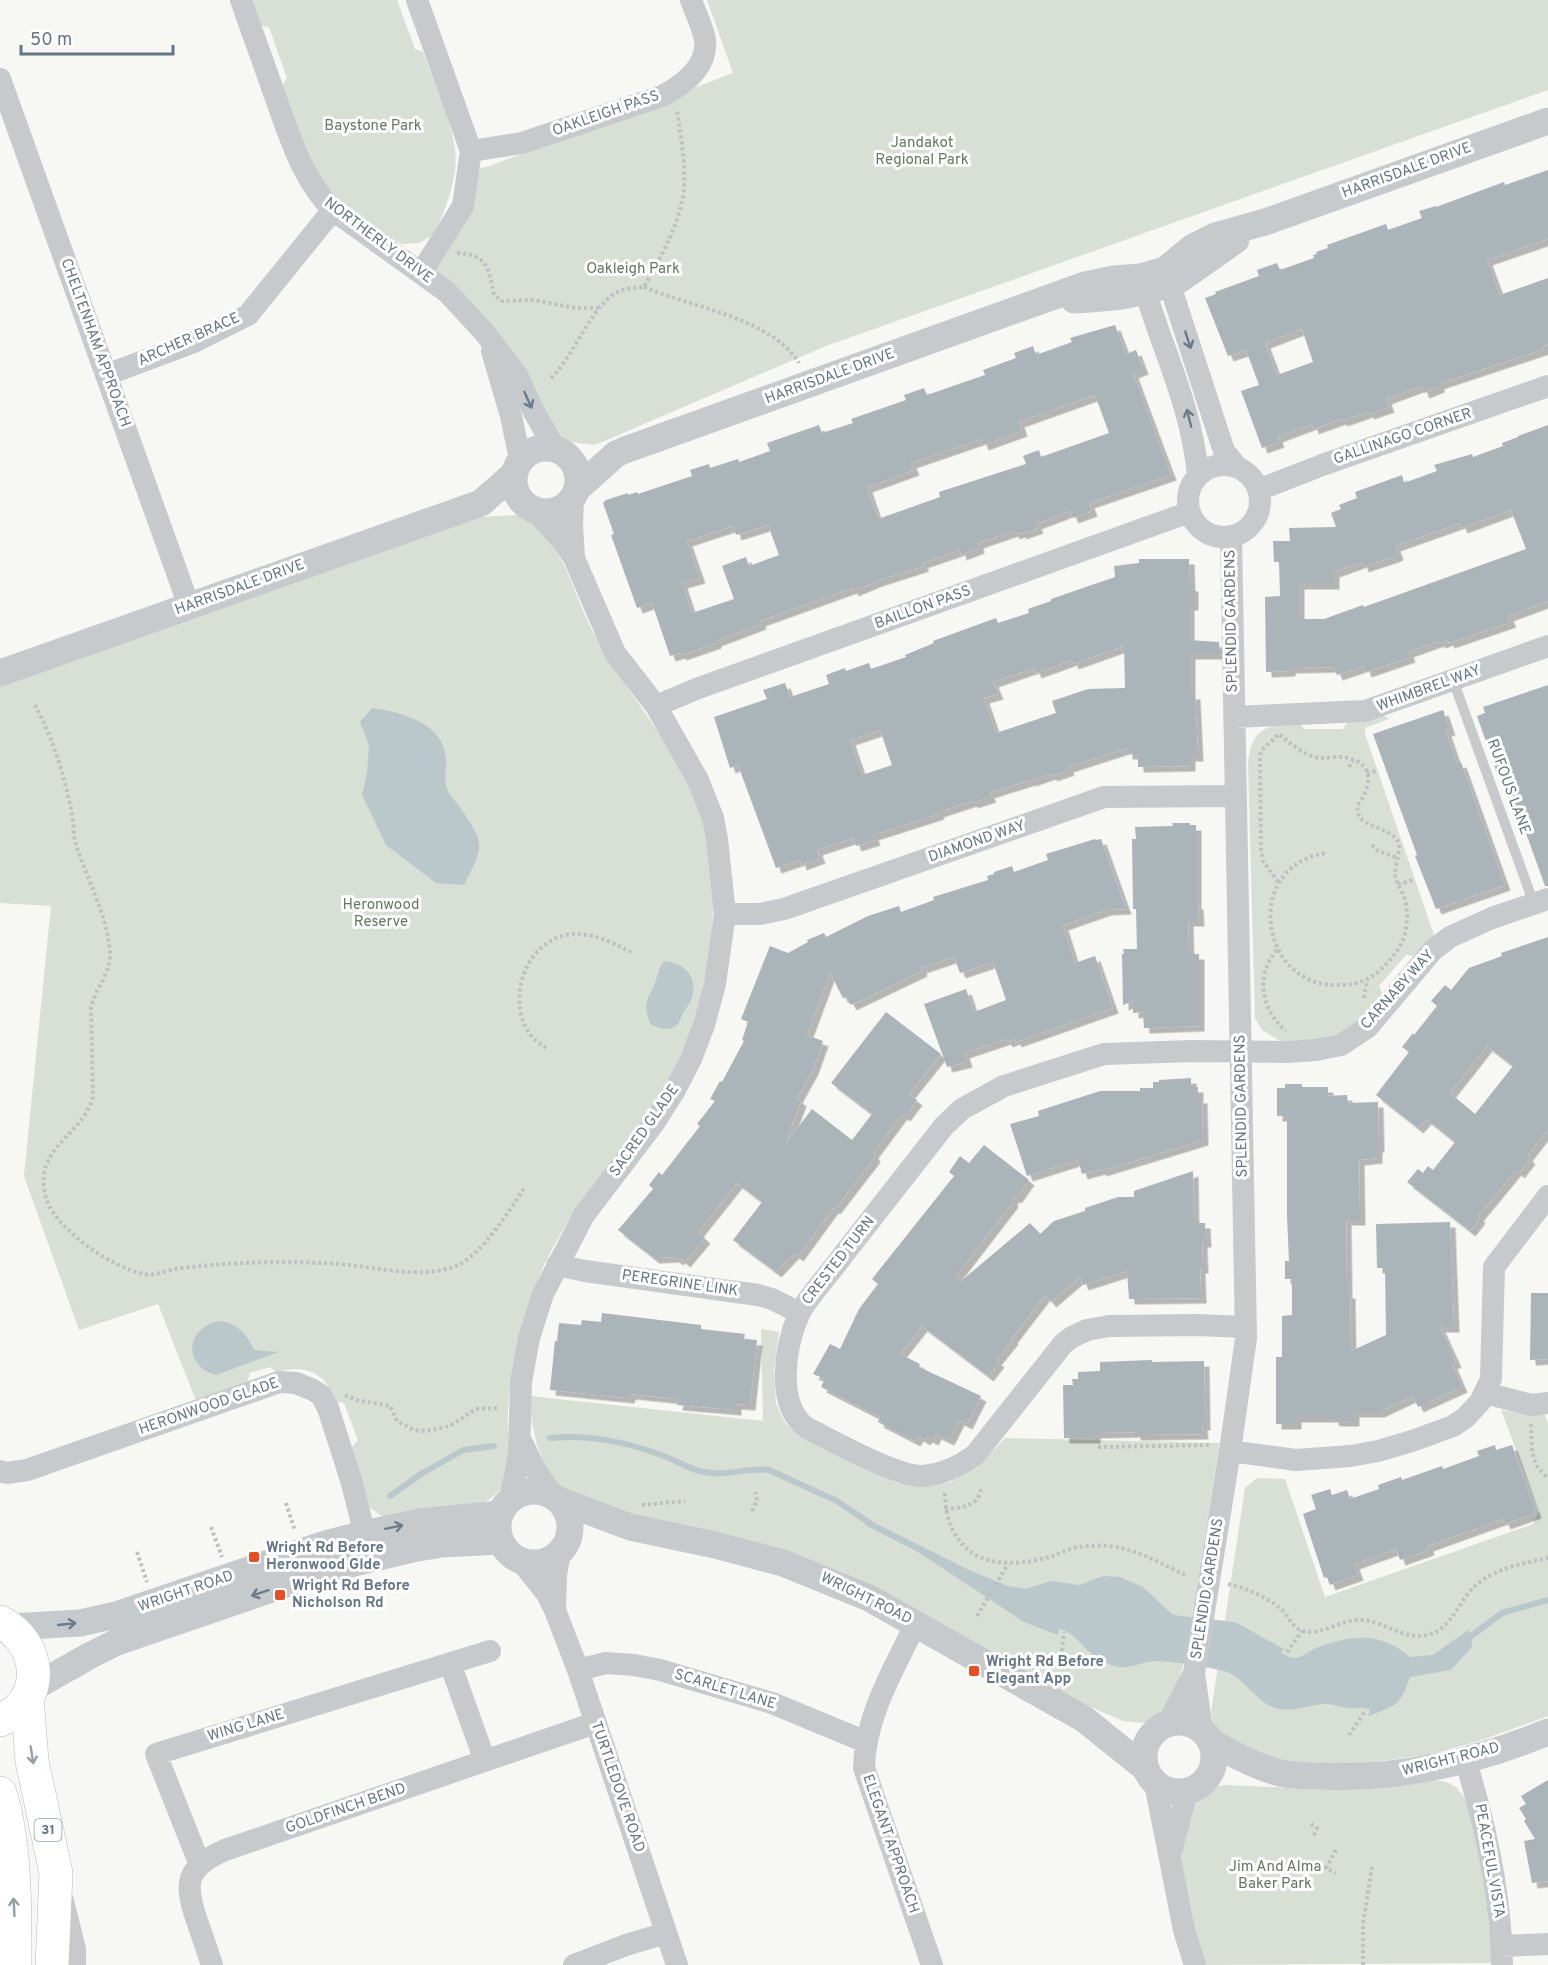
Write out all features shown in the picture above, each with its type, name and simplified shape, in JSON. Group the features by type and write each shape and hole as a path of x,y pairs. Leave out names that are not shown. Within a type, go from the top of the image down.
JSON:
{"main road":[{"name":"31","path":"4,1624 20,1635 33,1661 34,1675 29,1693 32,1761 56,1873 52,1965"},
{"path":"0,1720 19,1709 29,1693"},
{"path":"0,1793 9,1826 15,1965"}],"street":[{"name":"NORTHERLY DRIVE","path":"241,0 291,142 308,180 319,197 333,210 447,292 485,333 517,375 533,410 562,453"},
{"path":"417,0 471,151 463,206 421,273"},
{"name":"OAKLEIGH PASS","path":"471,151 522,143 662,96 687,81 695,71 705,49 705,39 691,0"},
{"name":"CHELTENHAM APPROACH","path":"0,79 189,606"},
{"name":"HARRISDALE DRIVE","path":"562,453 616,454 1044,300 1111,298 1155,281 1179,280 1265,222 1548,121"},
{"name":"ARCHER BRACE","path":"106,375 194,342 248,315 333,210"},
{"path":"1155,281 1224,451 1237,467 1254,480 1258,490 1260,501 1254,520 1248,528 1231,536 1220,537 1204,531 1197,525 1190,512 1189,491 1198,476 1216,466 1237,467"},
{"path":"1155,281 1188,412 1195,444 1198,476"},
{"name":"NORTHERLY DRIVE","path":"485,333 511,416 517,467"},
{"name":"GALLINAGO CORNER","path":"1258,490 1325,464 1548,386"},
{"path":"539,448 562,453 577,472 575,494 565,506 557,511 548,513 529,507 517,496 514,486 517,467 529,452 539,448"},
{"name":"HARRISDALE DRIVE","path":"575,494 616,454"},
{"name":"HARRISDALE DRIVE","path":"481,503 517,467"},
{"name":"SACRED GLADE","path":"574,558 572,525 575,494"},
{"name":"HARRISDALE DRIVE","path":"0,673 481,503 529,507"},
{"name":"SACRED GLADE","path":"505,1506 520,1439 521,1382 529,1338 543,1294 584,1215 654,1123 691,1059 704,1025 715,984 725,914 713,818 698,780 656,706 615,653 574,558 564,541 529,507"},
{"name":"BAILLON PASS","path":"656,706 707,685 1190,512"},
{"name":"SPLENDID GARDENS","path":"1206,1735 1194,1673 1221,1448 1244,1361 1246,1327 1234,796 1231,536"},
{"name":"WHIMBREL WAY","path":"1234,717 1365,711 1548,646"},
{"name":"DIAMOND WAY","path":"725,914 760,914 784,909 1104,797 1234,796"},
{"name":"CARNABY WAY","path":"1241,1052 1316,1050 1331,1048 1348,1041 1368,1027 1433,950 1450,937 1492,918 1541,901"},
{"name":"CRESTED TURN","path":"1241,1052 1104,1054 1004,1086 962,1110 944,1126 800,1313 788,1355 787,1399 797,1421 807,1428 884,1465 904,1473 922,1476 946,1471 975,1455 1063,1344 1087,1330 1109,1326 1197,1324 1246,1327"},
{"path":"1221,1448 1296,1460 1350,1456 1378,1451 1453,1426 1471,1414 1491,1379 1494,1267 1548,1196"},
{"name":"PEREGRINE LINK","path":"557,1265 585,1271 758,1295 772,1299 800,1313"},
{"name":"HERONWOOD GLADE","path":"0,1471 8,1473 27,1470 279,1382 296,1383 321,1395 328,1408 351,1480 368,1546"},
{"path":"1485,1393 1531,1405 1548,1403"},
{"name":"SACRED GLADE","path":"520,1439 536,1471 556,1498"},
{"path":"529,1491 539,1491 556,1498 570,1518 569,1539 562,1551 549,1560 539,1563 520,1560 505,1548 501,1541 498,1523 505,1506 529,1491"},
{"name":"WRIGHT ROAD","path":"556,1498 634,1516 714,1545 783,1563 820,1576 869,1598 1084,1719 1150,1776"},
{"name":"WRIGHT ROAD","path":"29,1693 80,1660 117,1642 333,1568 368,1546 420,1522 505,1506"},
{"name":"WRIGHT ROAD","path":"562,1551 588,1535 634,1516"},
{"name":"WRIGHT ROAD","path":"4,1624 70,1624 116,1615 325,1544 368,1546 501,1541"},
{"name":"TURTLEDOVE ROAD","path":"555,1610 556,1575 562,1551"},
{"name":"TURTLEDOVE ROAD","path":"520,1560 542,1587 555,1610 578,1670 677,1965"},
{"name":"ELEGANT APPROACH","path":"916,1623 871,1722 866,1742 864,1768 932,1965"},
{"name":"WING LANE","path":"200,1865 156,1754 490,1651"},
{"path":"450,1663 485,1761"},
{"name":"SCARLET LANE","path":"578,1670 606,1663 660,1670 772,1703 866,1742"},
{"name":"SPLENDID GARDENS","path":"1160,1729 1194,1673"},
{"name":"WRIGHT ROAD","path":"1084,1719 1132,1732 1160,1729"},
{"path":"1170,1857 1182,1810 1196,1787 1209,1775 1214,1754 1206,1735 1191,1724 1180,1721 1160,1729 1145,1745 1143,1756 1170,1857 1184,1930 1195,1965"},
{"name":"GOLDFINCH BEND","path":"200,1865 225,1850 595,1723"},
{"name":"WRIGHT ROAD","path":"1196,1787 1231,1777 1279,1773 1342,1777 1395,1774 1465,1759 1548,1732"},
{"name":"WRIGHT ROAD","path":"1206,1735 1234,1756 1279,1773"},
{"name":"PEACEFUL VISTA","path":"1465,1759 1491,1857 1502,1955"},
{"path":"1150,1776 1166,1790 1178,1792 1196,1787"},
{"path":"200,1865 190,1879 189,1896 212,1965"},
{"path":"56,1873 75,1949 75,1965"},
{"path":"574,1965 626,1945 666,1933"},
{"path":"1502,1955 1548,1944"}],"lane":[{"name":"RUFOUS LANE","path":"1453,680 1541,901"}],"path":[{"path":"644,287 674,231 682,200 683,166 676,102"},
{"path":"456,254 476,256 486,265 491,274 494,295 502,302 534,300 574,308 599,308"},
{"path":"551,378 570,356 599,308 618,291 644,287 756,327 791,351 799,363"},
{"path":"35,705 57,758 72,814 75,840 96,900 110,954 110,963 91,1007 93,1097 91,1105 85,1116 55,1148 46,1164 43,1179 45,1197 56,1216 82,1243 108,1259 145,1275 207,1265 254,1263 326,1263 426,1272 443,1270 459,1264 486,1240 524,1188"},
{"path":"1278,882 1263,861 1261,850 1261,751 1279,734 1308,755 1318,758 1341,757 1362,765 1369,785 1364,799 1356,806 1357,812 1363,821 1386,831 1397,839 1400,848 1395,874 1407,909 1405,935 1389,962 1367,980 1345,985 1318,984 1291,968 1277,950 1270,916 1278,882 1300,862 1317,854 1326,853"},
{"path":"1349,767 1353,760"},
{"path":"1367,774 1378,770"},
{"path":"1372,845 1378,851 1398,858"},
{"path":"1398,885 1415,879"},
{"path":"546,1048 529,1034 519,1005 523,974 538,951 555,939 579,934 603,939 632,952"},
{"path":"1277,950 1263,972 1264,992 1274,1017 1291,1033"},
{"path":"1362,1001 1367,980"},
{"path":"345,1395 357,1400 390,1406 397,1421 414,1430 426,1431 450,1426 476,1409 500,1408"},
{"path":"1531,1418 1532,1451 1536,1465 1548,1479"},
{"path":"1098,1447 1221,1448"},
{"path":"945,1509 971,1505 980,1496 981,1489"},
{"path":"753,1511 757,1500 755,1492"},
{"path":"634,1516 685,1501"},
{"path":"286,1503 295,1531"},
{"path":"211,1527 222,1557"},
{"path":"137,1552 148,1583"},
{"path":"977,1616 1008,1564"},
{"path":"1287,1652 1302,1631"},
{"path":"1062,1651 1064,1632"},
{"path":"1349,1735 1366,1710"},
{"path":"1311,1824 1317,1828 1313,1837"},
{"path":"1336,1850 1326,1868 1336,1873"},
{"path":"1363,1965 1363,1924 1372,1868"}],"green space":[{"name":"Baystone Park","path":"252,0 397,0 415,49 423,52 437,88 450,125 455,150 455,171 450,194 433,235 419,243 402,244 384,234 333,197 311,165 282,86 287,78 269,27 262,26"},
{"name":"Jandakot Regional Park","path":"707,0 1548,0 1548,90 826,346 595,445 563,441 467,304 435,269 453,235 480,168 733,73"},
{"name":"Heronwood Reserve","path":"517,515 541,531 558,554 600,645 664,741 693,794 705,831 712,871 713,913 709,956 701,997 688,1037 671,1075 651,1108 571,1217 544,1264 524,1319 513,1364 508,1410 509,1462 503,1486 494,1496 481,1504 392,1519 380,1515 369,1507 352,1447 358,1440 344,1403 336,1402 332,1392 320,1377 305,1370 276,1372 270,1367 250,1373 247,1383 196,1401 158,1304 79,1330 24,1176 51,906 0,903 0,686 455,523 479,517"},
{"path":"1382,714 1389,719 1365,728 1365,734 1434,935 1414,956 1406,955 1379,986 1383,995 1357,1024 1328,1040 1280,1041 1262,1030 1255,1018 1248,762 1250,751 1257,735 1270,727 1299,722 1304,729 1343,729 1348,721"},
{"path":"761,1329 779,1332 774,1368 776,1404 785,1423 799,1436 897,1483 950,1482 976,1468 1005,1438 1220,1443 1184,1663 1177,1685 1163,1714 1143,1723 1123,1721 667,1524 583,1501 558,1487 546,1468 537,1445 532,1423 530,1396 763,1421"},
{"path":"1501,1410 1545,1415 1548,1424 1548,1716 1479,1741 1428,1755 1355,1764 1271,1761 1221,1736 1213,1727 1211,1712 1245,1488 1257,1478 1285,1479 1325,1597 1533,1524 1539,1511"},
{"name":"Jim And Alma Baker Park","path":"1433,1780 1446,1782 1456,1787 1468,1802 1484,1873 1492,1963 1204,1965 1188,1908 1181,1863 1183,1843 1190,1819 1195,1807 1206,1793 1224,1785 1320,1789"}],"shaded area":[{"path":"372,708 408,716 438,736 446,759 447,788 478,837 479,852 464,885 436,883 386,845 362,795 367,773 369,746 360,722"},
{"path":"664,961 684,968 689,973 693,985 691,1001 679,1022 667,1029 650,1024 646,1006"},
{"path":"221,1321 241,1331 254,1350 278,1352 216,1375 206,1371 196,1362 193,1354 194,1339 205,1327"},
{"path":"866,1521 871,1521 969,1570 1008,1586 1026,1589 1051,1581 1080,1585 1103,1576 1120,1577 1143,1587 1173,1615 1235,1622 1284,1649 1281,1653 1293,1658 1316,1648 1353,1638 1376,1639 1388,1643 1410,1657 1433,1655 1468,1630 1472,1647 1451,1670 1410,1677 1396,1704 1368,1716 1370,1710 1367,1709 1329,1704 1280,1709 1264,1702 1239,1679 1224,1671 1162,1661 1121,1667 1099,1660 1065,1631 1059,1629 1058,1635 1024,1622 918,1552 865,1525"}],"building":[{"path":"1548,170 1548,239 1487,260 1500,295 1548,278 1548,344 1543,346 1544,349 1444,382 1439,384 1439,387 1424,393 1421,386 1386,399 1389,407 1369,414 1368,412 1342,421 1341,419 1313,429 1312,424 1277,437 1279,442 1262,448 1241,391 1259,385 1246,350 1228,356 1205,298 1259,276 1257,270 1277,263 1280,270 1314,258 1313,255 1317,254 1316,252 1328,248 1327,245 1386,224 1388,230 1422,218 1419,211 1504,182 1505,185","holes":["1302,329 1313,362 1277,375 1265,343"]},
{"path":"1115,325 1126,354 1136,350 1143,369 1133,373 1171,475 1089,503 1092,511 1073,518 1070,511 1036,524 1038,528 1021,534 1020,532 1014,534 1013,531 978,543 979,548 961,555 960,550 922,563 924,566 853,591 852,588 760,621 761,624 716,641 716,643 681,655 680,653 670,656 652,603 637,608 611,535 614,534 603,503 606,500 628,493 628,495 637,492 638,494 692,476 690,470 709,464 710,468 738,459 739,462 770,451 767,443 819,425 822,433 853,423 851,419 906,400 904,395 924,388 927,395 985,375 983,370 1016,358 1014,353 1033,346 1036,355 1072,342 1070,338","holes":["1095,395 1109,433 1041,457 1039,450 1023,456 1026,464 939,492 940,497 878,519 867,487 914,470 911,463 981,439 983,445 1022,431 1019,422","768,525 779,555 749,566 746,557 722,566 734,599 692,613 682,583 700,578 687,541 733,526 736,535"]},
{"path":"1548,425 1548,601 1508,616 1511,622 1449,643 1448,640 1440,643 1439,641 1408,652 1410,657 1366,672 1364,666 1337,675 1334,667 1290,668 1290,671 1266,672 1265,597 1280,596 1279,562 1274,562 1273,541 1290,541 1289,528 1336,527 1331,513 1341,509 1339,505 1357,498 1355,492 1402,475 1404,483 1437,471 1434,465 1472,454 1473,457 1503,446 1502,443","holes":["1511,510 1526,549 1324,619 1299,617 1299,584 1334,584 1334,572 1362,562 1363,567 1396,556 1398,554 1395,546 1460,523 1462,528"]},
{"path":"1139,559 1189,559 1193,605 1189,605 1189,640 1219,642 1220,654 1190,654 1190,694 1195,694 1198,756 1190,756 1190,766 1138,767 1138,754 1127,754 1127,748 1068,767 1069,770 1052,776 1051,774 989,793 991,797 972,803 972,801 873,835 875,840 856,846 853,838 817,850 820,858 801,865 800,860 776,868 738,765 730,768 714,717 767,699 763,690 785,683 790,697 829,684 826,675 845,668 846,671 869,663 871,669 906,657 905,655 934,643 933,641 996,618 998,623 1029,613 1028,609 1051,601 1051,599 1115,577 1114,566 1139,563","holes":["1124,646 1125,688 1088,689 1052,701 1056,713 996,733 984,698 998,694 993,682 1034,668 1036,673 1072,660 1073,664","880,730 892,765 862,775 850,740"]},
{"path":"1548,685 1548,886 1545,886 1526,833 1523,834 1500,775 1498,776 1477,716 1485,713 1483,707"},
{"path":"1443,710 1450,730 1446,731 1457,763 1461,762 1505,885 1436,909 1415,856 1417,855 1373,734"},
{"path":"1172,823 1196,825 1196,904 1198,904 1199,921 1188,921 1189,954 1199,954 1199,1026 1144,1028 1143,1012 1133,1013 1133,1001 1123,1005 1123,949 1137,949 1136,909 1133,909 1132,839 1136,839 1135,827 1173,826"},
{"path":"1101,839 1126,909 1106,910 1063,925 1075,963 1095,956 1113,1008 1016,1042 1015,1039 1007,1042 1006,1039 964,1053 967,1062 947,1067 924,1004 966,989 974,1012 1006,1000 993,962 960,973 954,957 921,968 922,971 851,1005 847,997 843,998 830,973 807,1035 823,1041 813,1069 797,1098 801,1101 785,1144 812,1109 852,1140 872,1114 831,1083 886,1012 941,1054 909,1094 917,1100 905,1116 902,1114 873,1153 875,1157 835,1209 833,1208 798,1256 794,1253 776,1272 733,1240 762,1202 737,1183 698,1232 705,1238 685,1262 674,1257 654,1258 618,1230 653,1189 649,1185 659,1172 662,1175 700,1126 697,1124 715,1101 710,1099 744,1041 742,1040 748,1022 741,1019 770,946 788,953 808,942 807,940 824,933 826,937 868,916 899,906 901,912 934,900 933,897 988,880 987,876 994,872 1012,866 1014,872 1048,860 1046,854"},
{"path":"1548,937 1548,1129 1527,1156 1530,1159 1519,1173 1516,1170 1478,1216 1480,1218 1470,1231 1407,1182 1418,1169 1423,1173 1428,1166 1433,1170 1455,1142 1426,1119 1418,1128 1376,1095 1409,1052 1402,1047 1437,1006 1431,1001 1445,985 1451,990 1469,968 1502,956 1501,953","holes":["1487,1046 1513,1066 1475,1114 1450,1093"]},
{"path":"1191,1078 1191,1087 1198,1087 1198,1098 1202,1098 1203,1140 1101,1171 1100,1169 1082,1174 1078,1160 1027,1176 1010,1124 1039,1116 1038,1111 1100,1091 1140,1091 1140,1088 1153,1088 1153,1082 1159,1082 1159,1080"},
{"path":"1285,1084 1302,1084 1302,1087 1328,1087 1328,1096 1347,1095 1348,1103 1378,1102 1379,1147 1377,1147 1377,1158 1359,1160 1360,1220 1346,1220 1351,1351 1386,1335 1385,1268 1377,1268 1376,1224 1450,1222 1454,1327 1440,1327 1456,1362 1452,1364 1462,1387 1418,1407 1413,1396 1379,1412 1354,1412 1354,1421 1337,1421 1333,1420 1333,1417 1296,1417 1296,1424 1276,1424 1276,1357 1282,1357 1282,1316 1292,1315 1292,1279 1285,1279 1285,1261 1289,1261 1287,1116 1277,1116 1277,1088 1285,1088"},
{"path":"984,1145 1029,1180 1017,1197 1012,1198 1013,1202 956,1276 961,1281 1030,1223 1040,1234 1054,1221 1085,1211 1085,1208 1118,1197 1134,1197 1134,1191 1193,1171 1194,1223 1205,1223 1206,1242 1202,1242 1203,1268 1200,1268 1201,1298 1129,1299 1127,1271 1083,1285 1080,1277 1051,1302 1045,1295 996,1360 999,1362 988,1376 922,1326 900,1354 920,1364 919,1367 981,1396 967,1424 959,1420 949,1440 936,1434 933,1440 927,1437 925,1440 918,1436 915,1441 878,1422 880,1417 821,1387 825,1379 813,1374 830,1344 840,1349 859,1309 878,1284 872,1279 954,1176 949,1172 960,1156 969,1163"},
{"path":"1531,1293 1548,1293 1548,1359 1530,1360"},
{"path":"602,1313 701,1325 701,1329 745,1334 744,1339 757,1340 750,1405 736,1404 736,1410 677,1405 678,1399 630,1394 629,1398 550,1390 559,1323 581,1325 582,1320 601,1322"},
{"path":"1152,1360 1152,1362 1204,1361 1205,1425 1202,1425 1203,1434 1095,1433 1095,1438 1064,1438 1063,1385 1073,1385 1072,1379 1078,1379 1078,1372 1100,1371 1100,1362"},
{"path":"1495,1445 1496,1450 1512,1445 1536,1513 1505,1524 1503,1519 1428,1546 1429,1550 1400,1560 1396,1549 1354,1564 1358,1575 1330,1585 1327,1577 1324,1578 1303,1514 1316,1509 1311,1495 1330,1489 1332,1495 1347,1490 1350,1499 1379,1489 1378,1485 1401,1477 1402,1480 1442,1466 1443,1469 1479,1456 1477,1451"},
{"path":"1548,1780 1548,1881 1532,1883 1524,1841 1535,1839 1519,1808 1526,1804 1521,1796"}],"waterway":[{"path":"550,1438 592,1438 634,1446 698,1471 729,1473 769,1470 837,1501 871,1524"},
{"path":"390,1496 421,1474 463,1450 494,1446"},
{"path":"1466,1640 1502,1613 1548,1600"}],"place":[{"name":"Wright Rd Before Heronwood Glde","path":"254,1557"},
{"name":"Wright Rd Before Nicholson Rd","path":"280,1595"},
{"name":"Wright Rd Before Elegant App","path":"974,1671"}],"park label":[{"name":"Oakleigh Park","path":"633,269"}]}
